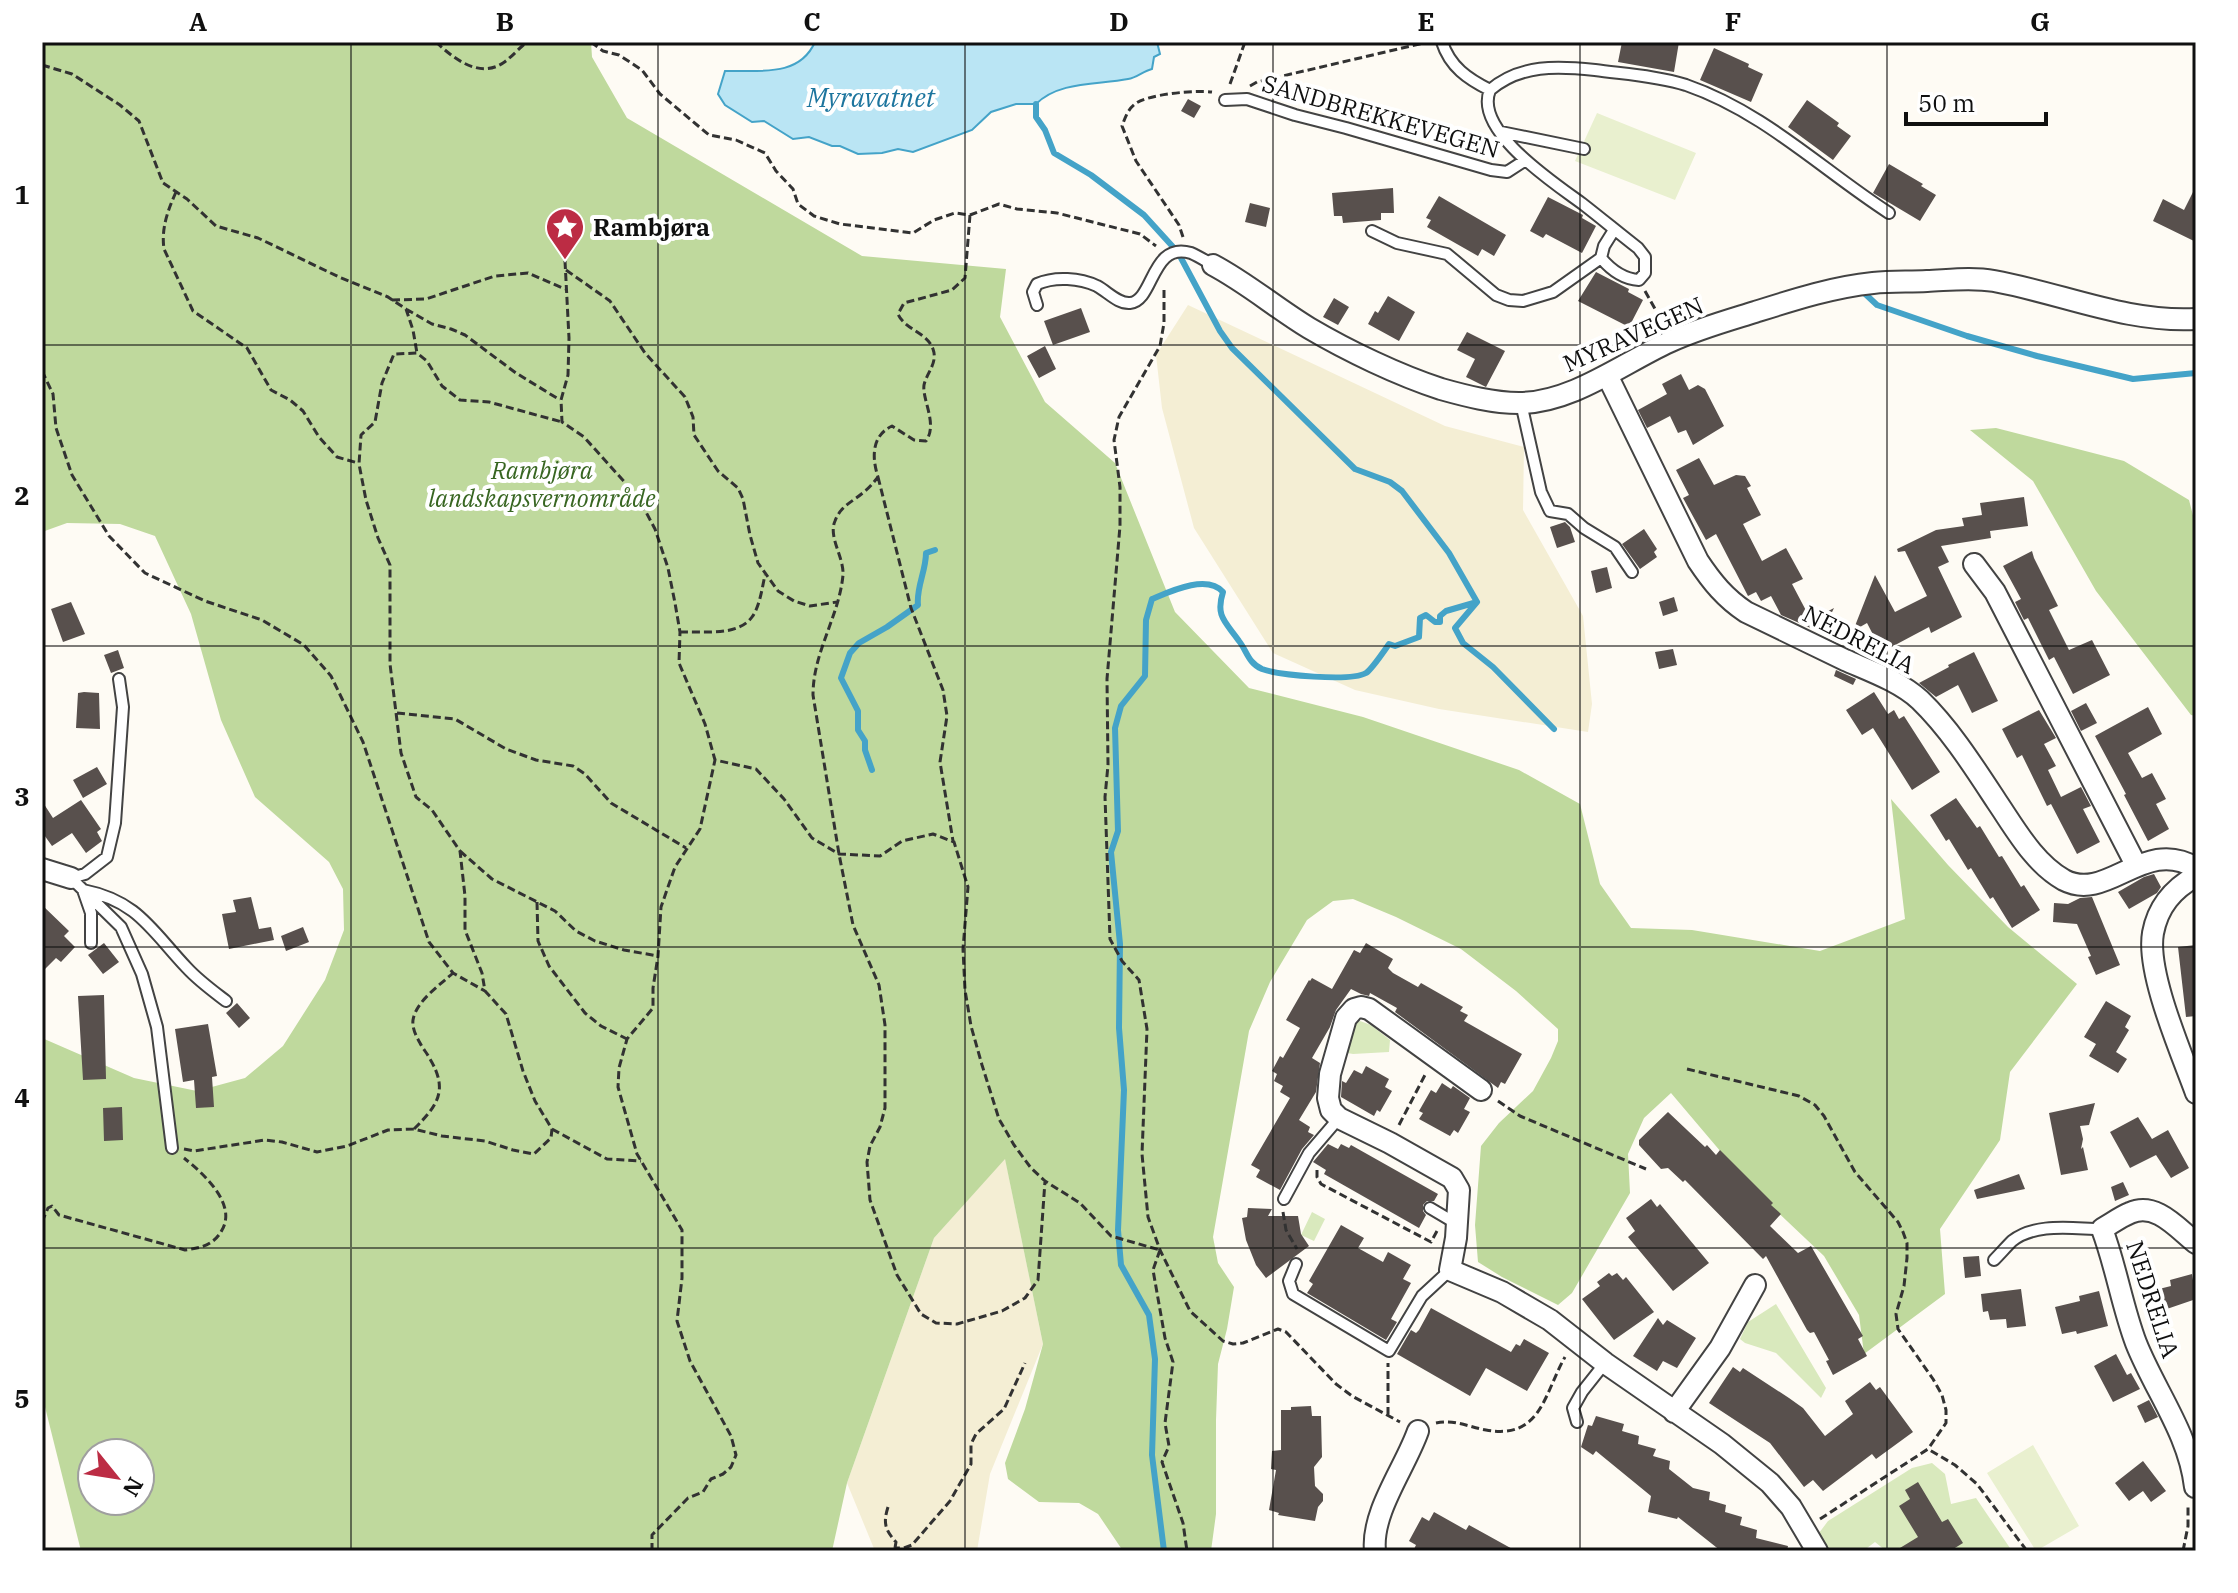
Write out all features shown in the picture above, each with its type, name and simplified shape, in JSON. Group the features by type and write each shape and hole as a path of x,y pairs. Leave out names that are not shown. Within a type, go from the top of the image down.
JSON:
{"street":[{"name":"MYRAVEGEN","path":"1213,265 1312,329 1382,365 1440,388 1499,402 1539,401 1569,392 1669,342 1717,324 1839,289 1884,283 1970,279 1992,281 2149,317 2196,319"},
{"name":"NEDRELIA","path":"1607,375 1698,561 1713,584 1746,612 1887,679 1918,699 1977,772 2021,838 2054,874 2083,886 2104,881 2136,865 2172,858 2184,860 2196,868"},
{"path":"1974,564 1995,592 2136,865"},
{"path":"42,869 77,884"},
{"path":"2196,876 2181,884 2166,899 2152,935 2153,962 2163,1002 2196,1093"},
{"path":"1481,1090 1369,1009 1361,1007 1354,1009 1346,1018 1330,1074 1328,1098 1331,1110 1339,1118 1452,1178 1459,1190 1448,1225 1450,1270 1524,1304 1722,1444 1770,1483 1791,1507 1817,1551"},
{"name":"NEDRELIA","path":"2195,1487 2187,1447 2135,1341 2102,1229 2140,1210 2162,1215 2196,1243"},
{"path":"1674,1412 1720,1348 1755,1285"},
{"path":"1375,1551 1376,1525 1418,1431"}],"lane":[{"path":"1442,42 1451,63 1490,90 1517,73 1559,66 1683,84 1762,121 1889,213"},
{"name":"SANDBREKKEVEGEN","path":"1490,90 1486,100 1489,113 1524,161 1638,248 1645,257 1645,273 1639,280"},
{"name":"SANDBREKKEVEGEN","path":"1225,100 1247,99 1491,170 1507,172 1524,161"},
{"path":"1501,132 1584,149"},
{"path":"1372,231 1397,243 1447,254 1496,295 1523,301 1553,292 1601,258 1614,230"},
{"path":"1037,305 1033,292 1037,284 1044,281 1073,279 1096,285 1120,302 1132,303 1137,301 1165,259 1178,252 1188,252 1213,265"},
{"path":"1601,258 1628,280 1639,280"},
{"path":"1521,403 1541,492 1550,511 1568,514 1615,547 1632,572"},
{"path":"77,884 107,857 115,823 123,707 119,679"},
{"path":"77,884 91,913 91,943"},
{"path":"77,884 134,910 190,972 226,1001"},
{"path":"77,884 121,927 142,974 157,1027 172,1148"},
{"path":"1284,1199 1313,1149 1339,1118"},
{"path":"1430,1208 1448,1225"},
{"path":"1994,1260 2013,1240 2027,1232 2102,1229"},
{"path":"1296,1264 1289,1281 1293,1294 1389,1351 1422,1296 1450,1270"},
{"path":"1577,1422 1573,1408 1605,1363"}],"path":[{"path":"436,42 451,57 472,67 489,69 503,63 527,42"},
{"path":"591,42 642,70 660,94 709,135 736,140 765,153 793,189 798,204 814,216 840,224 913,233 934,220 955,213 970,215 999,204 1057,213 1140,234 1165,259 1164,323 1160,346 1119,417 1114,440 1120,487 1120,526 1107,679 1108,765 1105,797 1110,939 1122,961 1139,980 1147,1029 1142,1154 1148,1217 1160,1250 1190,1311 1223,1341 1243,1343 1278,1329 1286,1332 1336,1384 1388,1417 1418,1431 1449,1421 1496,1432 1527,1425 1538,1415 1559,1367 1575,1340"},
{"path":"1225,100 1245,42"},
{"path":"42,65 72,74 139,121 163,183 187,199 216,226 258,238 392,300 432,324 465,335 516,373 561,400"},
{"path":"176,192 167,214 164,249 193,311 247,348 271,390 303,411 319,437 337,457 359,464"},
{"path":"970,215 965,278 952,290 904,303 898,314 902,323 928,340 934,351 933,367 924,386 930,435 926,441 914,440 892,426 882,431 875,445 873,462 911,608 943,690 947,716 940,762 954,842 968,887 963,949 971,1026 999,1119 1031,1168 1045,1181 1080,1203 1111,1236 1160,1250"},
{"path":"562,422 561,400 568,375 565,261"},
{"path":"565,269 610,301 645,353 685,397 693,417 694,435 718,471 738,488 758,563 778,591 810,606 837,602"},
{"path":"392,300 426,299 495,276 528,273 566,289"},
{"path":"1639,280 1666,330 1669,342"},
{"path":"406,309 417,353"},
{"path":"652,1551 652,1535 669,1515 688,1498 703,1492 711,1479 731,1467 736,1455 731,1436 690,1361 677,1321 682,1278 682,1230 637,1154 618,1087 619,1068 627,1039 653,1008 653,988 658,956 661,907 675,867 700,829 715,760 705,724 679,663 680,632 668,568 655,529 638,497 584,437 562,422 489,402 460,400 442,386 427,361 417,353 394,354 382,383 375,422 361,435 359,464 366,500 390,565 390,664 401,753 416,797 432,810 460,851 492,879 555,911 576,931 595,941 658,956"},
{"path":"42,371 53,394 56,428 72,475 109,536 145,573 205,601 262,620 304,645 331,676 363,742 429,942 453,973 485,991 506,1014 523,1071 535,1101 552,1129 607,1159 642,1161"},
{"path":"878,477 866,491 840,509 832,525 843,562 843,576 818,656 813,695 853,925 879,985 885,1025 885,1108 867,1162 870,1200 897,1275 921,1314 936,1323 957,1324 1002,1311 1025,1298 1038,1280 1045,1181"},
{"path":"680,632 741,627 752,617 765,573"},
{"path":"397,713 455,719 506,749 536,760 573,766 585,774 611,803 687,848"},
{"path":"715,760 756,769 784,799 812,838 839,854 880,856 902,841 933,834 954,842"},
{"path":"460,851 465,930 482,973 485,991"},
{"path":"537,902 538,941 549,966 585,1013 601,1026 627,1039"},
{"path":"414,1129 432,1111 440,1094 431,1060 414,1031 413,1018 420,1004 453,973"},
{"path":"1390,1143 1434,1057"},
{"path":"1687,1069 1799,1096 1815,1105 1855,1172 1898,1222 1907,1243 1904,1286 1896,1314 1898,1329 1942,1395 1946,1423 1928,1449 1823,1518 1803,1527"},
{"path":"1481,1090 1520,1116 1646,1169"},
{"path":"172,1148 194,1151 265,1140 317,1152 347,1146 388,1130 414,1129 485,1141 534,1154 551,1138 552,1129"},
{"path":"42,1222 52,1206 59,1215 185,1250 203,1247 218,1238 226,1223 225,1202 194,1166 172,1148"},
{"path":"1313,1149 1319,1154 1317,1177 1321,1184 1431,1242 1448,1225"},
{"path":"1283,1211 1286,1230 1300,1254 1296,1264"},
{"path":"1160,1250 1153,1270 1165,1338 1173,1362 1165,1423 1169,1446 1162,1462 1183,1523 1187,1551"},
{"path":"1388,1417 1389,1351"},
{"path":"888,1507 885,1529 896,1542 895,1549 912,1545 950,1501 971,1464 971,1444 976,1434 1004,1409 1025,1363"},
{"path":"1928,1449 1955,1465 1977,1484 2027,1551"},
{"path":"2183,1551 2188,1526 2188,1495 2195,1487"}],"shaded area":[{"path":"1188,305 1445,426 1524,447 1523,510 1583,616 1592,704 1588,732 1439,709 1355,690 1273,653 1194,528 1162,408 1156,355"},
{"path":"1005,1158 1043,1344 990,1474 977,1551 875,1551 847,1483 934,1238"}],"green space":[{"name":"Rambjøra landskapsvernområde","path":"42,42 591,42 592,57 627,118 862,256 1006,269 1000,317 1045,402 1115,463 1175,612 1249,688 1363,717 1519,770 1580,804 1600,884 1631,928 1692,930 1820,951 1905,919 1891,799 1948,865 2008,927 2077,984 2010,1072 2000,1140 1940,1229 1945,1294 1864,1354 1859,1315 1824,1256 1749,1185 1671,1093 1644,1118 1628,1154 1630,1193 1572,1293 1558,1305 1478,1262 1475,1225 1481,1146 1499,1123 1533,1091 1558,1041 1558,1029 1516,991 1461,949 1353,899 1333,901 1307,920 1270,982 1249,1031 1213,1237 1218,1263 1234,1287 1218,1364 1216,1514 1211,1551 1123,1551 1098,1514 1079,1503 1039,1502 1008,1479 1005,1463 1025,1409 1043,1344 1005,1159 934,1238 847,1483 832,1551 81,1551 42,1395 42,1038 134,1078 197,1091 245,1078 283,1046 325,980 344,930 343,889 329,862 255,797 221,720 191,614 155,536 120,524 67,523 42,532"},
{"path":"1597,113 1696,153 1675,200 1575,161"},
{"path":"1996,428 2124,461 2189,500 2196,527 2196,716 2191,715 2096,591 2033,481 1970,430"},
{"path":"1360,1021 1371,1025 1390,1040 1389,1052 1342,1052 1354,1024"},
{"path":"1312,1212 1325,1219 1314,1241 1301,1235"},
{"path":"1776,1304 1826,1388 1821,1398 1776,1353 1740,1339 1748,1322"},
{"path":"2033,1445 2079,1526 2036,1551 1987,1473"},
{"path":"1932,1463 1945,1474 1951,1504 1976,1498 2012,1551 1886,1551 1875,1542 1863,1551 1826,1548 1819,1533 1828,1521 1912,1468"}],"water":[{"name":"Myravatnet","path":"815,42 1157,42 1160,54 1154,57 1152,69 1134,77 1079,85 1056,91 1036,104 1016,104 991,112 972,130 913,152 898,149 858,154 809,137 793,139 764,121 752,122 725,105 718,94 725,71 764,71 788,67 808,54"}],"building":[{"path":"1622,42 1679,42 1674,72 1618,62"},
{"path":"1714,48 1763,74 1751,102 1700,80"},
{"path":"1188,99 1201,106 1194,118 1181,111"},
{"path":"1807,100 1839,123 1837,126 1851,136 1833,160 1788,127"},
{"path":"1889,164 1936,195 1920,221 1873,193"},
{"path":"2196,186 2196,242 2153,221 2163,199 2184,210"},
{"path":"1393,188 1394,213 1381,213 1381,220 1343,223 1342,216 1334,216 1332,193"},
{"path":"1439,196 1506,235 1494,256 1482,249 1478,256 1427,227 1431,220 1426,218"},
{"path":"1548,197 1583,215 1582,218 1596,226 1582,253 1546,234 1543,238 1530,231"},
{"path":"1250,203 1270,208 1266,227 1245,222"},
{"path":"1596,272 1643,300 1629,327 1578,301"},
{"path":"1388,296 1415,312 1399,341 1368,324"},
{"path":"1334,298 1349,307 1338,325 1323,317"},
{"path":"1081,308 1090,332 1053,345 1044,321"},
{"path":"1467,332 1505,351 1486,387 1466,377 1475,359 1457,350"},
{"path":"1045,346 1056,369 1039,378 1027,356"},
{"path":"1681,374 1689,390 1698,385 1705,389 1724,426 1693,445 1686,430 1678,433 1670,416 1647,428 1638,410 1667,394 1662,384"},
{"path":"1699,458 1714,485 1736,475 1745,476 1751,486 1747,488 1761,515 1743,524 1762,561 1786,548 1803,579 1792,584 1811,620 1834,608 1822,633 1781,615 1771,596 1761,601 1756,592 1748,596 1716,534 1706,540 1683,498 1689,495 1676,470"},
{"path":"2024,497 2028,526 1990,531 1991,538 1941,546 1949,562 1938,567 1962,617 1931,633 1929,627 1882,652 1867,623 1853,631 1875,575 1895,612 1927,596 1905,551 1898,552 1897,549 1936,530 1964,526 1962,518 1982,515 1980,503"},
{"path":"1565,522 1575,542 1557,548 1550,527"},
{"path":"1644,529 1657,549 1654,552 1657,557 1640,569 1622,544"},
{"path":"2032,551 2058,606 2049,610 2069,650 2092,640 2110,675 2073,694 2054,657 2049,660 2028,618 2024,620 2015,602 2021,599 2003,566"},
{"path":"1607,567 1612,588 1596,593 1591,571"},
{"path":"1674,597 1678,611 1663,616 1659,602"},
{"path":"71,602 85,634 63,642 51,609"},
{"path":"1673,649 1677,665 1659,669 1655,652"},
{"path":"118,650 124,668 111,673 104,655"},
{"path":"1974,652 1998,701 1972,713 1958,685 1936,697 1919,683 1948,665"},
{"path":"1836,670 1856,679 1853,685 1834,676"},
{"path":"1874,692 1888,714 1894,710 1899,719 1904,716 1940,772 1912,790 1873,728 1862,735 1846,710"},
{"path":"78,693 99,693 100,729 76,728"},
{"path":"2086,703 2097,723 2081,731 2071,711"},
{"path":"2148,707 2162,734 2128,753 2142,778 2152,773 2166,799 2156,804 2169,829 2148,841 2095,736"},
{"path":"2039,710 2056,738 2044,744 2056,766 2048,770 2061,797 2081,787 2091,806 2083,809 2100,842 2077,854 2051,804 2047,806 2022,755 2017,758 2002,729"},
{"path":"97,767 107,784 83,798 73,780"},
{"path":"1956,798 2040,910 2012,928 1993,897 1990,899 1971,868 1968,870 1930,815"},
{"path":"81,800 101,829 97,832 102,841 86,853 72,833 52,846 42,832 42,801 53,818"},
{"path":"2154,874 2161,887 2157,893 2129,909 2118,892"},
{"path":"251,897 259,929 271,927 274,940 229,949 222,914 236,912 233,900"},
{"path":"2092,897 2120,965 2096,975 2077,924 2053,922 2054,903 2068,904"},
{"path":"42,905 69,931 64,936 75,947 61,962 56,958 42,972"},
{"path":"303,927 309,942 286,951 281,936"},
{"path":"104,943 119,962 103,974 88,955"},
{"path":"1366,943 1393,959 1388,968 1393,973 1418,987 1421,983 1463,1007 1460,1011 1468,1015 1464,1021 1522,1054 1505,1084 1501,1082 1498,1088 1395,1012 1397,1008 1370,993 1369,996 1351,989 1336,1010 1312,1058 1320,1063 1316,1092 1299,1120 1310,1127 1308,1132 1314,1135 1302,1149 1280,1190 1256,1177 1260,1170 1251,1165 1290,1098 1280,1092 1283,1086 1274,1081 1277,1074 1272,1071 1300,1028 1286,1020 1309,980 1312,978 1332,989 1354,950 1360,953"},
{"path":"2196,945 2196,1016 2186,1017 2178,947"},
{"path":"104,995 106,1079 83,1080 78,996"},
{"path":"2106,1001 2131,1016 2125,1027 2129,1030 2116,1052 2127,1059 2118,1073 2089,1056 2096,1044 2084,1037"},
{"path":"237,1003 250,1018 239,1028 226,1013"},
{"path":"208,1024 217,1076 212,1077 214,1107 196,1108 194,1080 183,1082 175,1029"},
{"path":"1366,1066 1389,1079 1385,1087 1392,1091 1380,1112 1377,1110 1374,1116 1341,1097 1342,1081 1346,1083 1354,1070 1362,1074"},
{"path":"1442,1083 1451,1089 1453,1086 1470,1098 1464,1109 1470,1112 1458,1133 1454,1130 1450,1136 1419,1119 1423,1113 1419,1111 1431,1090 1436,1093"},
{"path":"2095,1103 2089,1125 2080,1126 2083,1139 2081,1149 2083,1147 2088,1170 2061,1175 2049,1113"},
{"path":"122,1107 123,1140 104,1141 103,1108"},
{"path":"1668,1112 1705,1147 1707,1145 1716,1155 1720,1150 1773,1203 1771,1205 1781,1214 1770,1226 1798,1253 1811,1246 1863,1336 1858,1339 1867,1356 1833,1375 1826,1361 1829,1360 1814,1332 1807,1330 1766,1256 1763,1259 1685,1180 1683,1182 1668,1168 1661,1169 1639,1145 1639,1140"},
{"path":"2138,1117 2152,1139 2168,1130 2189,1168 2171,1178 2156,1155 2130,1168 2110,1132"},
{"path":"1328,1144 1338,1149 1341,1144 1349,1148 1351,1145 1438,1194 1434,1201 1423,1205 1426,1215 1419,1228 1324,1174 1326,1170 1313,1162"},
{"path":"2019,1174 2025,1189 1977,1199 1974,1190"},
{"path":"2123,1182 2129,1195 2115,1201 2111,1187"},
{"path":"1651,1199 1657,1207 1660,1204 1709,1263 1673,1291 1628,1237 1635,1231 1626,1218"},
{"path":"1248,1208 1272,1209 1268,1216 1298,1216 1301,1234 1309,1246 1266,1278 1256,1265 1246,1240 1242,1218 1247,1217"},
{"path":"1341,1225 1364,1238 1358,1248 1383,1262 1388,1252 1411,1265 1403,1279 1411,1283 1391,1319 1397,1322 1386,1340 1307,1293 1313,1284 1309,1281"},
{"path":"1979,1256 1981,1276 1965,1278 1963,1257"},
{"path":"1609,1273 1612,1276 1617,1273 1623,1280 1626,1277 1654,1312 1614,1340 1582,1299 1600,1286 1597,1282"},
{"path":"2192,1274 2196,1299 2161,1311 2155,1290 2171,1286 2170,1280"},
{"path":"2021,1289 2026,1326 2007,1328 2006,1319 1990,1320 1988,1311 1983,1312 1981,1294"},
{"path":"2099,1291 2108,1326 2077,1334 2076,1331 2062,1334 2055,1307 2080,1301 2079,1296"},
{"path":"1431,1308 1511,1352 1524,1339 1549,1353 1527,1391 1486,1368 1470,1396 1397,1354 1411,1330 1416,1333 1419,1330"},
{"path":"1658,1318 1663,1325 1667,1320 1696,1338 1677,1368 1663,1361 1657,1371 1633,1356"},
{"path":"2116,1354 2127,1375 2131,1373 2140,1389 2113,1402 2094,1366"},
{"path":"1733,1367 1740,1372 1743,1368 1803,1408 1825,1436 1853,1414 1845,1401 1870,1382 1876,1390 1880,1387 1913,1432 1876,1459 1872,1454 1823,1491 1813,1480 1804,1487 1770,1443 1709,1403"},
{"path":"2149,1400 2158,1417 2145,1423 2137,1406"},
{"path":"1311,1406 1312,1416 1321,1416 1322,1457 1314,1467 1315,1486 1323,1494 1323,1501 1318,1507 1315,1521 1278,1515 1269,1510 1276,1470 1271,1469 1272,1451 1281,1450 1281,1410"},
{"path":"1596,1416 1624,1424 1622,1431 1639,1436 1638,1444 1656,1449 1653,1456 1670,1461 1669,1469 1693,1488 1710,1492 1709,1500 1726,1505 1725,1512 1742,1517 1740,1525 1757,1530 1756,1538 1788,1546 1787,1551 1721,1551 1678,1517 1648,1512 1651,1496 1596,1451 1593,1455 1581,1447 1588,1425 1592,1426"},
{"path":"2143,1461 2166,1491 2151,1502 2143,1491 2129,1501 2115,1483"},
{"path":"1918,1482 1942,1522 1948,1519 1963,1543 1950,1551 1895,1551 1918,1537 1899,1506 1910,1499 1905,1490"},
{"path":"1434,1512 1466,1530 1469,1525 1516,1551 1413,1551 1416,1545 1409,1541 1422,1517 1429,1521"}],"waterway":[{"path":"1036,104 1036,117 1054,153 1091,175 1144,215 1174,248"},
{"path":"1164,1551 1152,1455 1155,1359 1149,1315 1121,1265 1118,1230 1124,1090 1119,1028 1120,944 1111,852 1118,831 1115,728 1121,706 1145,676 1146,620 1152,599 1199,584 1216,587 1223,592 1220,608 1223,619 1257,666 1314,677 1366,673 1389,644 1395,646 1419,637 1420,618 1426,615 1440,622 1440,616 1446,611 1477,602 1449,553 1402,491 1390,482 1355,469 1232,348 1181,258"},
{"path":"1861,290 1877,305 2037,356 2133,379 2196,373"},
{"path":"872,770 865,741 858,730 858,711 841,678 850,653 859,643 918,605 926,553 935,550"},
{"path":"1477,602 1455,628 1463,643 1493,667 1554,729"}],"place":[{"name":"Rambjøra","path":"565,261"}]}
